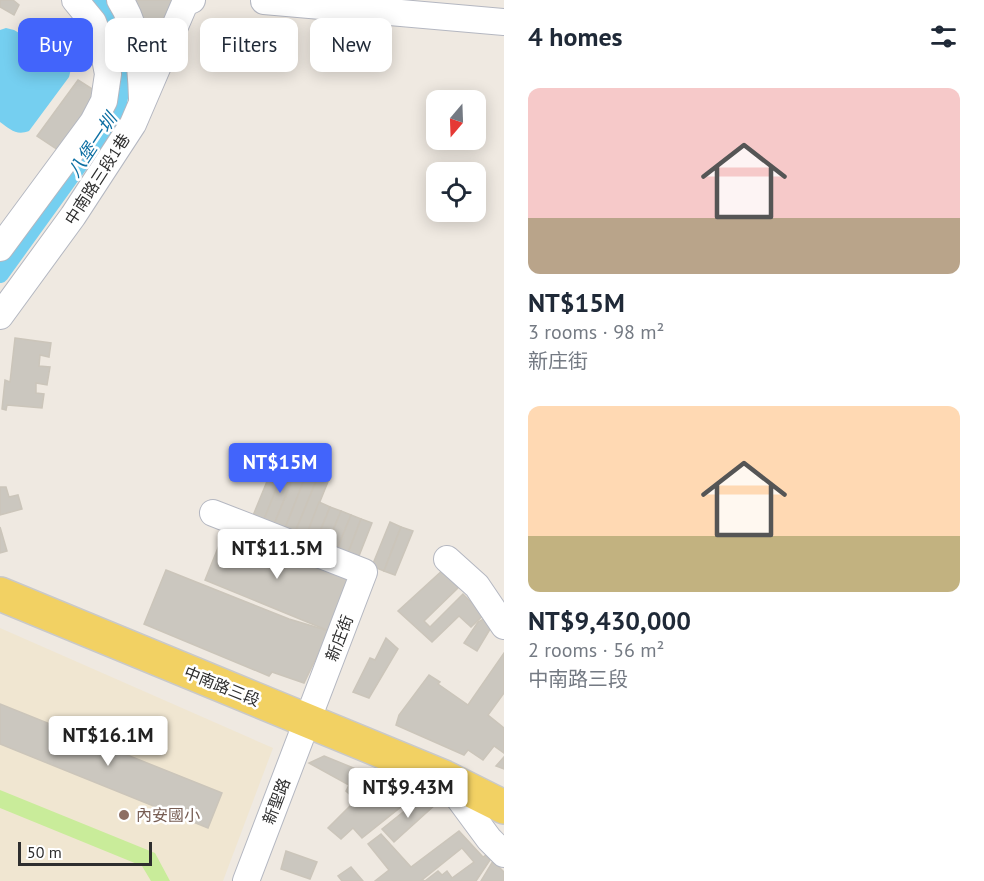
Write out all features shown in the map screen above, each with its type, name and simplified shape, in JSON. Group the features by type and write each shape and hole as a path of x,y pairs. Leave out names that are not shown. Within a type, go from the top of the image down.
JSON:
{"main road":[{"name":"中南路三段","path":"0,594 444,777 504,807"}],"street":[{"path":"0,248 93,122 104,101 108,74 103,48 93,22 75,0"},
{"path":"120,0 134,36 141,70 142,103"},
{"name":"中南路三段1巷","path":"0,316 73,216 132,124 185,3 192,0"},
{"path":"261,0 504,22"},
{"name":"新庄街","path":"213,513 364,572 307,721"},
{"path":"447,559 477,586 504,626"},
{"name":"新聖路","path":"246,881 307,721"},
{"path":"444,777 489,839 504,854"}],"shaded area":[{"name":"內安國小","path":"0,628 273,748 223,881 0,881"}],"green space":[{"path":"0,790 155,853 170,881 151,881 142,866 0,808"}],"water":[{"path":"6,28 18,32 18,72 70,72 69,77 29,131 20,133 13,131 0,122 0,30"}],"building":[{"path":"0,0 13,0 19,5 14,15 0,7"},
{"path":"125,0 180,0 169,18 136,18"},
{"path":"78,80 94,90 90,106 61,152 37,136"},
{"path":"15,338 51,343 49,357 40,355 39,366 50,367 47,385 36,383 36,393 44,394 42,408 7,405 6,410 2,409 5,380 10,382"},
{"path":"277,457 287,462 263,522 252,518"},
{"path":"287,462 298,466 273,527 263,522"},
{"path":"298,466 308,470 284,531 273,527"},
{"path":"308,470 319,474 294,535 284,531"},
{"path":"319,474 329,479 305,539 294,535"},
{"path":"0,487 6,487 9,497 18,495 22,509 0,515"},
{"path":"319,502 330,507 315,544 305,539"},
{"path":"330,507 341,511 326,548 315,544"},
{"path":"341,511 351,515 336,552 326,548"},
{"path":"351,515 361,519 347,556 336,552"},
{"path":"361,519 372,523 357,561 347,556"},
{"path":"390,522 401,527 384,571 372,566"},
{"path":"0,527 7,551 0,553"},
{"path":"401,527 413,531 395,575 384,571"},
{"path":"226,528 350,580 329,631 205,580"},
{"path":"444,569 462,584 424,621 430,627 463,594 472,603 476,598 489,610 471,627 459,616 432,642 398,611"},
{"path":"166,570 289,619 329,631 304,683 272,672 269,676 144,624"},
{"path":"489,616 495,621 477,651 464,643 478,622"},
{"path":"386,638 398,649 369,698 353,692 370,658 375,660"},
{"path":"504,653 504,693 488,715 504,728 504,753 494,746 483,760 468,750 464,755 396,725 399,715 429,675 468,705"},
{"path":"0,704 222,793 208,828 0,744"},
{"path":"324,756 383,780 379,792 386,799 398,789 417,794 362,838 353,828 341,839 328,828 356,800 346,791 349,785 309,763"},
{"path":"504,757 504,769 496,766"},
{"path":"422,797 436,804 394,842 382,829"},
{"path":"459,831 483,857 486,855 490,860 476,881 425,881 375,881 389,870 368,844 381,834 411,867","holes":["462,848 474,862 452,878 447,871 442,875 438,871 425,881 422,880"]},
{"path":"286,851 317,862 310,879 281,869"},
{"path":"493,861 504,872 504,881 481,881"},
{"path":"351,867 363,881 342,881 338,876"}],"waterway":[{"name":"八堡一圳","path":"0,274 116,113 125,66 113,24 101,0"}],"place":[{"name":"內安國小","path":"124,815"}]}
